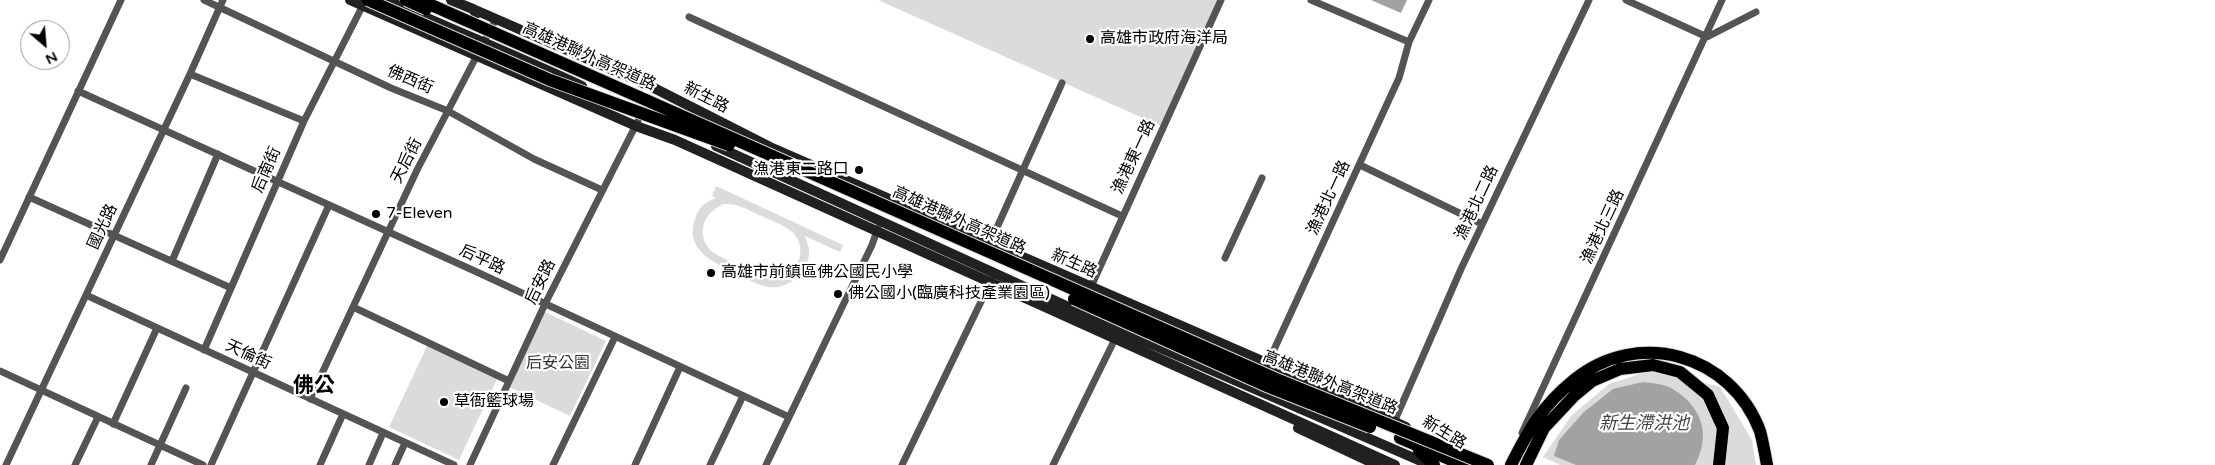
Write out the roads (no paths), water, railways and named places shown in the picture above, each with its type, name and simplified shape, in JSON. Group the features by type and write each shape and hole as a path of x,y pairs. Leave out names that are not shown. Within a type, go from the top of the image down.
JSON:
{"highway":[{"name":"高雄港聯外高架道路","path":"406,0 1265,374 1488,465"},
{"name":"高雄港聯外高架道路","path":"420,0 1269,387 1400,438 1463,465"},
{"path":"435,0 652,94 742,146"},
{"path":"365,3 550,80 742,146"},
{"path":"1510,465 1532,424 1552,400 1576,379 1599,364 1619,357 1648,352 1683,357 1707,369 1723,380 1738,395 1760,432 1767,465"},
{"path":"1526,465 1544,428 1574,395 1592,381 1620,369 1653,365 1680,372 1708,395 1723,428 1720,465"},
{"path":"1400,438 1422,453 1434,465"}],"street":[{"path":"0,260 121,0"},
{"name":"佛西街","path":"204,0 221,3 391,88 448,111 534,159 602,190"},
{"path":"350,0 365,3 477,56 636,126 675,140 876,234 991,282 1252,398 1376,463 1395,465"},
{"path":"386,0 483,44 502,49 881,221 991,282 1076,320 1113,342 1252,398 1430,465"},
{"name":"新生路","path":"451,0 654,88 770,147 1268,363 1394,420 1469,465"},
{"name":"漁港東一路","path":"1076,320 1221,0"},
{"path":"1311,0 1409,42"},
{"name":"漁港北一路","path":"1252,398 1399,78 1409,42 1429,0"},
{"name":"漁港北二路","path":"1394,420 1482,224 1589,0"},
{"path":"1626,0 1707,37 1756,12"},
{"name":"漁港北三路","path":"1506,465 1707,37 1722,0"},
{"name":"國光路","path":"6,465 190,74 221,3"},
{"name":"后南街","path":"204,350 304,121 365,3"},
{"path":"473,9 502,49"},
{"path":"689,17 1122,216"},
{"name":"天后街","path":"310,399 417,170 496,19"},
{"path":"190,74 304,121"},
{"path":"990,243 1062,83"},
{"name":"后平路","path":"78,91 789,417"},
{"name":"后安路","path":"470,465 545,304 642,113"},
{"path":"172,262 218,154"},
{"path":"1360,165 1482,224"},
{"path":"1225,258 1262,178"},
{"path":"29,197 231,288"},
{"path":"211,465 329,205"},
{"path":"766,465 881,221"},
{"path":"902,465 991,282"},
{"name":"天倫街","path":"86,296 454,465"},
{"path":"353,307 509,381"},
{"path":"114,424 157,328"},
{"path":"553,465 615,337"},
{"path":"1053,465 1113,342"},
{"path":"635,465 680,367"},
{"path":"0,371 204,465"},
{"path":"150,465 186,388"},
{"path":"710,465 743,396"},
{"path":"320,465 343,414"},
{"path":"75,465 98,417"},
{"path":"368,465 383,432"},
{"path":"395,465 406,443"},
{"path":"1376,463 1399,465"}],"water":[{"path":"1371,0 1407,0 1401,13"},
{"name":"新生滯洪池","path":"1643,382 1669,387 1689,402 1696,411 1703,431 1703,442 1695,465 1576,465 1554,456 1559,440 1584,412 1613,389"}],"place":[{"name":"高雄市政府海洋局","path":"1090,39"},
{"name":"漁港東二路口","path":"859,170"},
{"name":"7-Eleven","path":"376,214"},
{"name":"高雄市前鎮區佛公國民小學","path":"711,273"},
{"name":"佛公國小(臨廣科技產業園區)","path":"838,294"},
{"name":"草衙籃球場","path":"444,402"}],"district":[{"name":"佛公","path":"314,386"}],"park label":[{"name":"后安公園","path":"558,364"}]}
